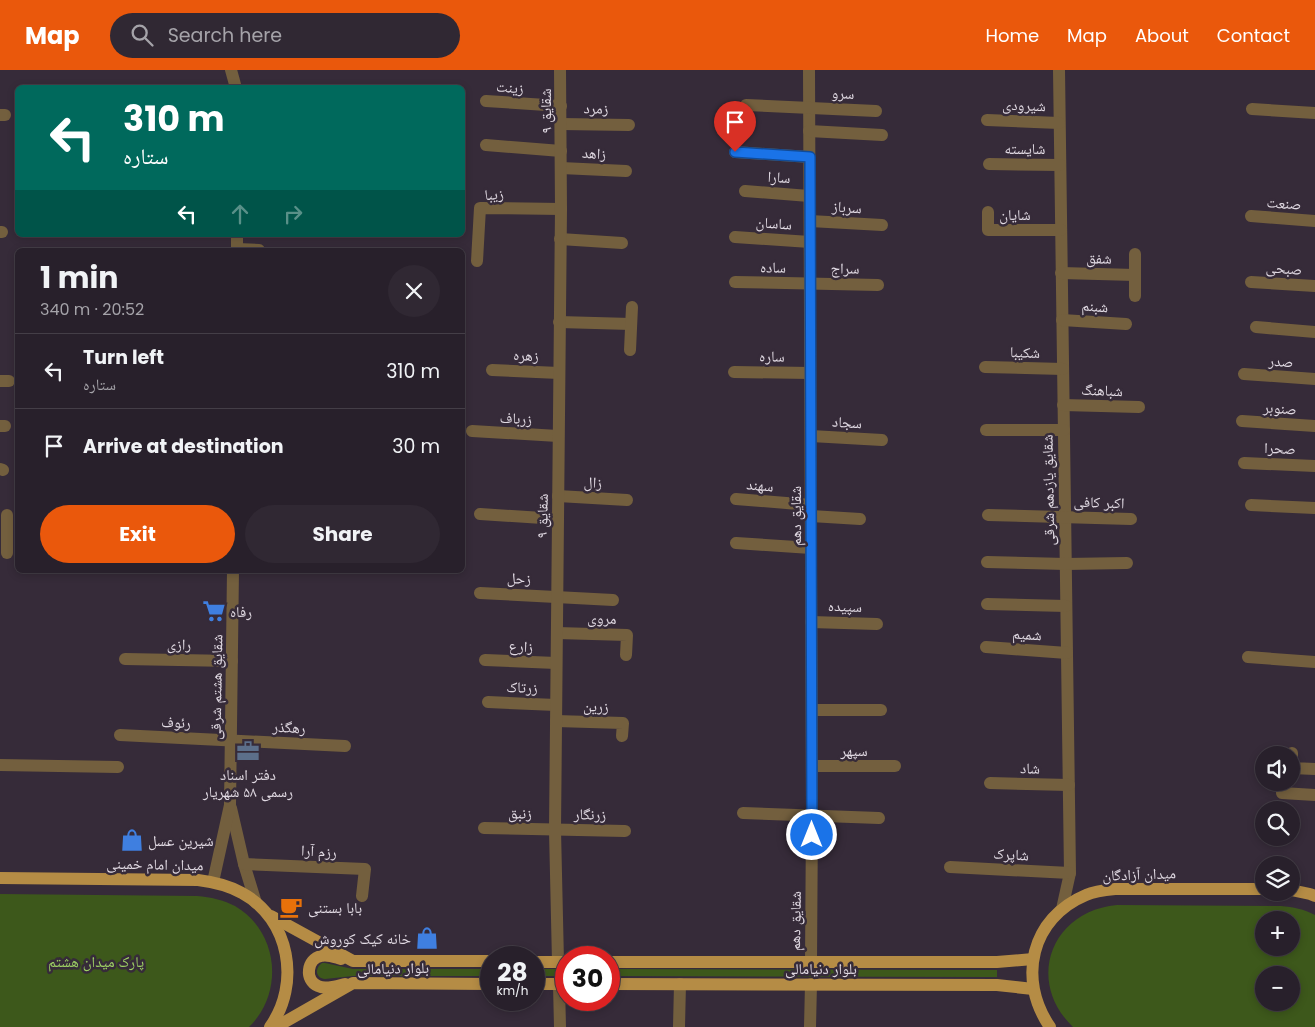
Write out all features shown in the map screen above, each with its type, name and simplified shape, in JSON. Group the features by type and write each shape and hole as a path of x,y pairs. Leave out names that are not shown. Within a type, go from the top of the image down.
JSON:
{"main road":[{"name":"میدان امام خمینی","path":"0,878 198,880 229,886 243,893 268,914 283,942 287,957 287,990 282,1005 270,1027"},
{"name":"میدان آزادگان","path":"1050,1027 1043,1017 1033,989 1033,959 1043,931 1062,909 1074,900 1102,890 1116,889 1255,889"},
{"path":"1300,892 1315,896"},
{"name":"بلوار دنیامالی","path":"268,914 353,961 480,962"},
{"path":"353,961 326,955 319,956 309,966 308,973 311,981 318,986 325,987 353,983"},
{"name":"بلوار دنیامالی","path":"620,962 997,962 1033,959"},
{"name":"بلوار دنیامالی","path":"276,1027 353,983 480,984"},
{"name":"بلوار دنیامالی","path":"620,984 997,984 1033,989"}],"street":[{"path":"231,70 235,85"},
{"path":"240,70 240,85"},
{"name":"شقایق ۹","path":"560,70 561,210 555,830 561,946"},
{"name":"شقایق دهم","path":"809,70 812,622 811,962"},
{"name":"شقایق یازدهم شرقی","path":"1059,70 1070,873 1062,909"},
{"name":"زینت","path":"486,101 561,106"},
{"name":"سرو","path":"746,105 876,111"},
{"path":"1252,109 1315,113"},
{"name":"شیرودی","path":"987,120 1060,123"},
{"name":"زمرد","path":"561,124 629,125"},
{"path":"809,131 882,135"},
{"path":"486,145 561,150"},
{"path":"735,152 810,157"},
{"name":"شایسته","path":"989,164 1060,164"},
{"name":"زاهد","path":"561,168 626,171"},
{"name":"سارا","path":"745,191 810,196"},
{"name":"زیبا","path":"477,261 480,208 561,210"},
{"name":"شایان","path":"988,212 988,230 1061,230"},
{"name":"صنعت","path":"1251,216 1315,221"},
{"name":"سرباز","path":"810,221 882,226"},
{"name":"ساسان","path":"735,237 810,242"},
{"path":"560,239 622,243"},
{"path":"1135,254 1135,296"},
{"name":"شفق","path":"1062,274 1135,275"},
{"name":"ساده","path":"735,282 810,284"},
{"name":"صبحی","path":"1251,282 1315,286"},
{"name":"سراج","path":"810,284 878,285"},
{"path":"630,350 632,307"},
{"name":"شبنم","path":"1062,320 1126,324"},
{"path":"559,322 631,324"},
{"path":"1256,327 1315,332"},
{"name":"شکیبا","path":"985,367 1063,369"},
{"name":"زهره","path":"492,370 559,373"},
{"name":"ساره","path":"734,372 810,373"},
{"name":"صدر","path":"1244,374 1315,379"},
{"name":"شباهنگ","path":"1063,405 1140,407"},
{"name":"صنوبر","path":"1242,421 1315,426"},
{"path":"986,430 1064,430"},
{"name":"زرباف","path":"472,431 558,436"},
{"name":"سجاد","path":"811,436 882,440"},
{"name":"صحرا","path":"1244,463 1315,466"},
{"name":"زال","path":"558,496 627,500"},
{"name":"سهند","path":"736,500 860,519"},
{"path":"1252,505 1315,508"},
{"path":"480,514 558,519"},
{"path":"7,515 3,535 7,553"},
{"name":"اکبر کافی","path":"988,515 1131,519"},
{"path":"736,544 811,548"},
{"path":"987,562 1127,563"},
{"name":"شقایق هشتم شرقی","path":"213,882 230,805 234,573"},
{"name":"زحل","path":"480,593 613,600"},
{"path":"987,604 1066,606"},
{"name":"سپیده","path":"812,622 877,624"},
{"name":"مروی","path":"557,633 627,635 626,655"},
{"name":"شمیم","path":"986,648 1067,652"},
{"path":"1248,657 1315,662"},
{"name":"رازی","path":"125,659 232,661"},
{"name":"زارع","path":"485,660 556,663"},
{"name":"زرتاک","path":"488,702 556,705"},
{"path":"812,710 882,710"},
{"name":"زرین","path":"556,721 623,723 622,736"},
{"name":"رئوف","path":"120,735 231,740"},
{"name":"رهگذر","path":"231,740 345,746"},
{"path":"0,765 118,767"},
{"name":"سپهر","path":"812,766 895,766"},
{"path":"1300,768 1315,769"},
{"name":"شاد","path":"990,783 1069,785"},
{"path":"1282,793 1315,795"},
{"name":"شقایق هشتم شرقی","path":"230,805 244,864 256,902"},
{"path":"743,813 879,818"},
{"name":"زنبق","path":"484,828 555,830"},
{"name":"زرنگار","path":"555,830 625,831"},
{"name":"رزم آرا","path":"244,864 365,869 362,896"},
{"name":"شاپرک","path":"950,867 1070,873"},
{"path":"679,1027 680,984"},
{"path":"810,1027 811,984"},
{"path":"560,1027 561,1011"}],"green space":[{"name":"پارک میدان هشتم","path":"0,894 197,896 226,902 235,906 249,917 260,931 268,946 272,963 272,980 268,997 260,1013 249,1027 0,1027"},
{"path":"1117,905 1281,906 1307,911 1315,915 1315,1027 1073,1027 1058,1009 1050,989 1048,970 1052,951 1061,934 1076,920 1094,910"},
{"path":"325,963 353,969 480,969 480,976 353,976 325,979 317,973 319,965"},
{"path":"545,969 555,969 555,976 545,976"},
{"path":"620,969 997,970 997,977 620,976"}],"place":[{"name":"رفاه","path":"214,611"},
{"name":"دفتر اسناد رسمی ۵۸ شهریار","path":"248,751"},
{"name":"شیرین عسل","path":"132,840"},
{"name":"بابا بستنی","path":"291,907"},
{"name":"خانه کیک کوروش","path":"427,938"}],"route":[{"path":"735,152 810,157 812,835"}]}
